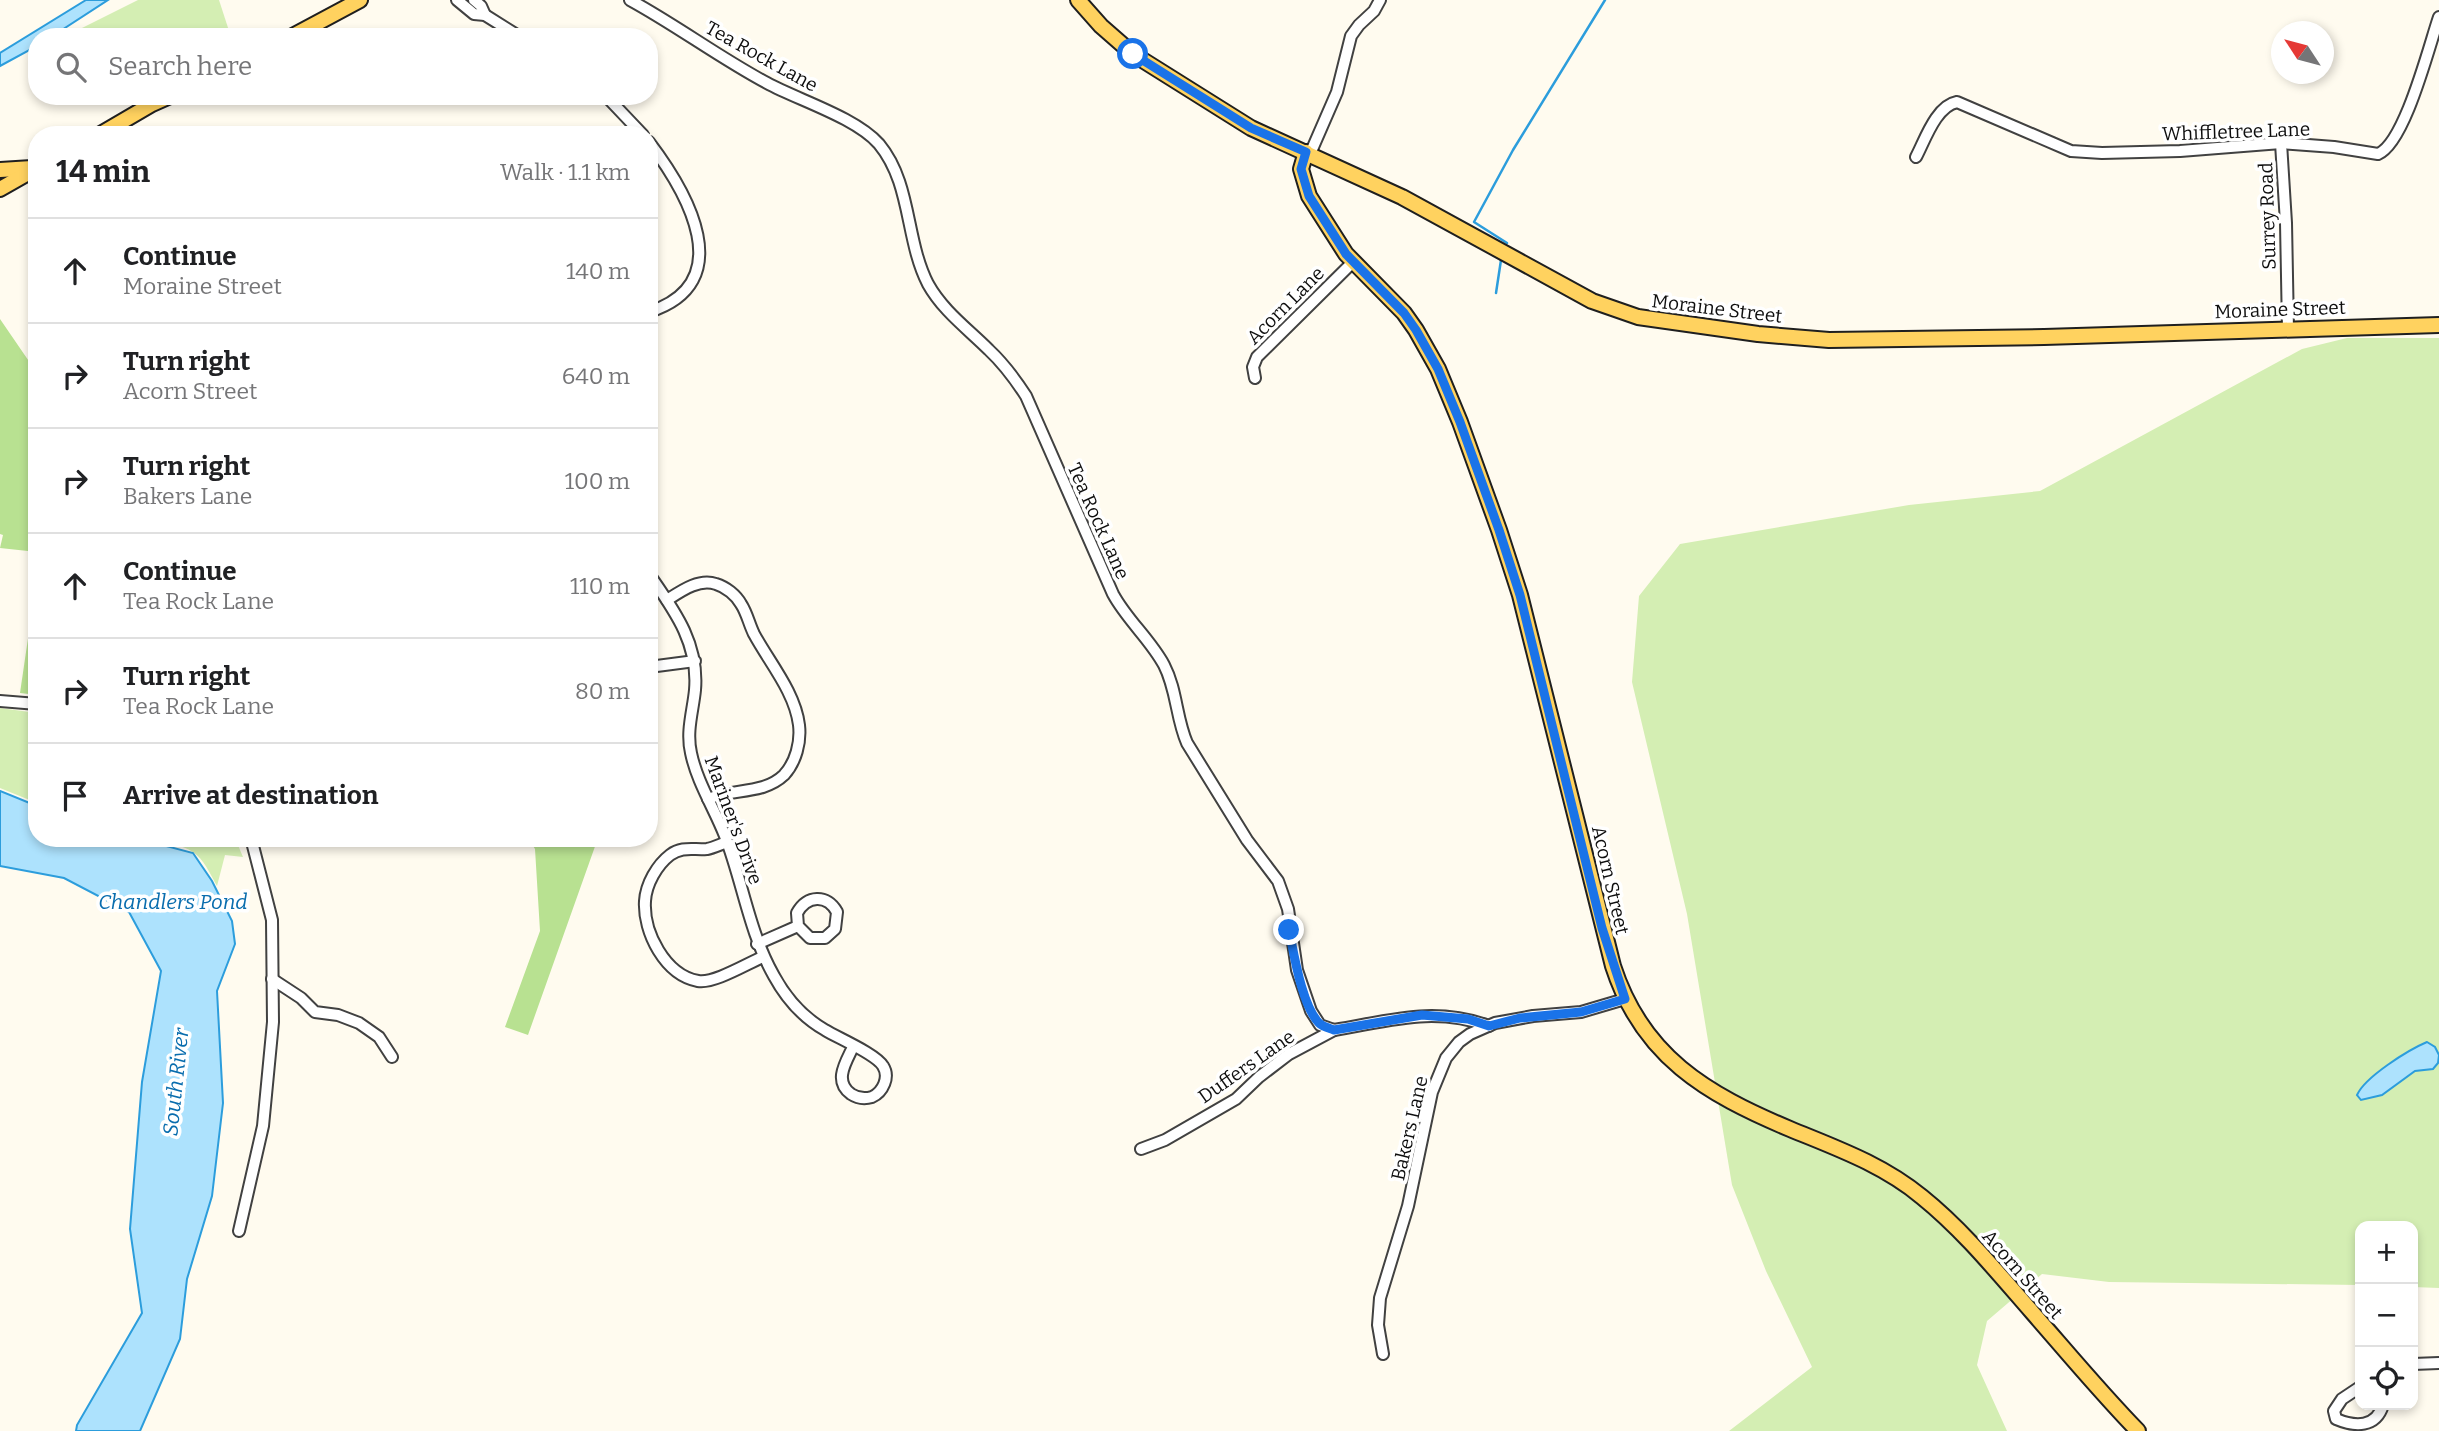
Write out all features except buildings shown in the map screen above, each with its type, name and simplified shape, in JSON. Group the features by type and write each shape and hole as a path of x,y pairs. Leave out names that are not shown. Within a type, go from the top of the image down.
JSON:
{"main road":[{"path":"309,28 360,0"},
{"name":"Moraine Street","path":"1078,0 1101,26 1133,54 1251,128 1402,197 1592,301 1637,317 1758,334 1829,340 2044,337 2439,325"},
{"path":"114,126 150,105"},
{"name":"Acorn Street","path":"1308,153 1301,169 1304,184 1340,247 1404,313 1416,330 1438,369 1457,413 1520,595 1602,928 1625,999 1652,1042 1698,1082 1748,1110 1854,1155 1891,1174 1921,1196 1975,1248 2138,1431"},
{"path":"0,170 28,168"},
{"path":"0,189 28,173"}],"street":[{"path":"457,0 474,14 485,15 506,28"},
{"path":"474,0 485,15"},
{"name":"Tea Rock Lane","path":"629,0 767,83 821,108 864,132 879,144 900,182 919,262 927,281 943,305 1009,371 1026,396 1121,610 1156,652 1169,676 1181,731 1187,743 1247,840 1278,881 1288,909 1297,970 1311,1011 1320,1025 1334,1030"},
{"path":"1308,153 1337,92 1352,36 1380,0"},
{"name":"Whiffletree Lane","path":"1916,157 1941,112 1957,102 2071,151 2180,151 2281,143 2334,147 2370,154 2385,151 2394,141 2403,123 2439,17"},
{"path":"615,105 634,126"},
{"name":"Surrey Road","path":"2281,143 2288,329"},
{"path":"658,155 676,181 693,214 699,245 695,272 685,290 669,305 658,309"},
{"name":"Acorn Lane","path":"1255,378 1253,367 1257,357 1353,262"},
{"path":"667,600 693,585 704,583 715,583 735,596 790,697 799,722 797,754 783,775 761,788 721,793 708,799"},
{"name":"Mariner's Drive","path":"658,587 683,624 695,661 695,688 688,734 695,771 727,842 757,944 778,983 805,1015 883,1064 885,1083 872,1097 856,1097 848,1092 843,1084 843,1068 853,1047"},
{"path":"658,666 695,661"},
{"path":"0,701 28,704"},
{"path":"727,842 708,849 682,849 671,854 661,865 648,888 645,901 647,922 658,950 667,962 698,981 709,981 763,957"},
{"path":"239,1231 265,1108 273,1022 272,920 253,847"},
{"path":"757,944 798,926"},
{"path":"272,979 315,1012 359,1023 379,1037 392,1057"},
{"name":"Bakers Lane","path":"1383,1354 1378,1325 1380,1298 1410,1199 1436,1079 1446,1058 1459,1042 1489,1026 1520,1018 1581,1012 1625,999"},
{"path":"1334,1030 1422,1015 1468,1019 1489,1026"},
{"name":"Duffers Lane","path":"1142,1149 1165,1140 1236,1099 1259,1077 1290,1054 1334,1030"},
{"path":"2418,1364 2439,1363"},
{"path":"2355,1390 2342,1399 2334,1411 2336,1419 2351,1425 2365,1425 2378,1416 2381,1410"}],"green space":[{"path":"138,0 219,0 228,28 82,28"},
{"path":"0,319 28,360 28,551 0,548 3,535 0,534"},
{"path":"2347,338 2439,338 2439,1288 2418,1287 2418,1221 2355,1221 2355,1285 2109,1282 2042,1274 1987,1321 1977,1365 2007,1431 1729,1431 1812,1367 1766,1271 1732,1185 1687,914 1632,682 1639,596 1680,544 1909,505 2040,491 2302,349"},
{"path":"28,638 28,694 20,693"},
{"path":"0,708 28,712 28,799 0,788"},
{"path":"182,847 239,847 243,857 225,855 217,886 204,863"},
{"path":"534,847 595,847 528,1035 505,1027 540,931"}],"water":[{"path":"86,0 108,0 65,28 41,28"},
{"path":"28,36 28,51 0,66 0,53"},
{"name":"Chandlers Pond","path":"0,791 28,802 28,847 170,847 193,853 212,881 232,921 235,944 217,991 223,1103 212,1196 187,1279 180,1339 140,1431 76,1431 142,1313 130,1229 142,1082 161,971 129,912 64,878 0,866"},
{"path":"2427,1042 2435,1047 2439,1055 2438,1063 2433,1069 2415,1071 2382,1095 2361,1100 2357,1095 2378,1072"}],"waterway":[{"path":"1507,243 1474,222 1513,150 1605,0"},
{"path":"1496,293 1501,260"}],"route":[{"path":"1133,54 1251,128 1306,152 1302,161 1301,177 1309,196 1340,247 1404,313 1438,369 1460,422 1520,595 1602,928 1625,999 1581,1012 1520,1018 1489,1026 1468,1019 1422,1015 1334,1030 1320,1025 1311,1011 1297,970 1289,930"}],"water label":[{"name":"South River","path":"176,1082"}]}
